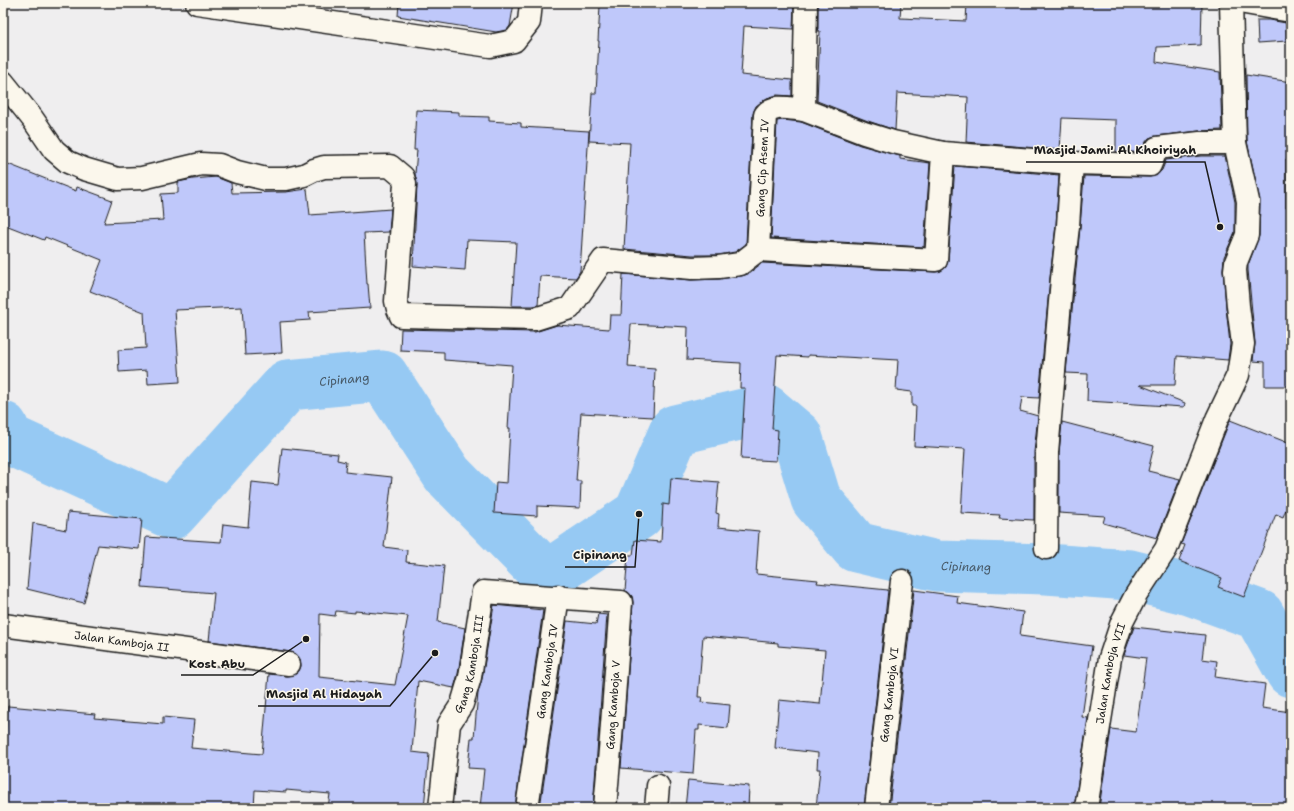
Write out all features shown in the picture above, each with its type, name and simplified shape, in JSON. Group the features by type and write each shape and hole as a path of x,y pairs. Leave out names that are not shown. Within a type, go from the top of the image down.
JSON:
{"street":[{"path":"197,3 490,46 514,42 529,22 531,3"},
{"path":"806,3 804,110 864,134 943,153 1072,163 1150,165 1157,148 1200,143 1235,143"},
{"name":"Jalan Kamboja VII","path":"1086,808 1110,658 1120,628 1136,595 1166,549 1217,419 1238,375 1243,344 1235,270 1236,262 1247,235 1248,201 1235,143 1231,3"},
{"path":"1245,3 1291,11"},
{"path":"3,82 32,118 54,150 68,162 84,169 118,179 142,178 201,164 218,165 237,172 266,179 286,179 304,175 324,167 390,166 403,177 405,184 396,301 401,316 535,319 570,308 603,260 692,268 719,267 743,263 758,250 936,260 943,153"},
{"name":"Gang Cip Asem IV","path":"758,250 765,115 768,111 779,108 804,110"},
{"path":"1046,548 1046,452 1068,226 1072,163"},
{"name":"Gang Kamboja VI","path":"876,808 902,581"},
{"name":"Gang Kamboja III","path":"440,808 449,724 462,704 470,677 483,592 558,596"},
{"name":"Gang Kamboja V","path":"558,596 621,602 605,808"},
{"name":"Gang Kamboja IV","path":"527,808 558,596"},
{"name":"Jalan Kamboja II","path":"3,625 289,664"},
{"path":"656,808 658,786"}],"building":[{"path":"399,3 514,3 510,26 507,30 496,32 398,16"},
{"path":"624,3 794,3 793,29 744,26 741,75 792,80 792,96 777,95 767,98 756,106 753,114 746,244 735,252 718,255 692,255 624,249 630,143 589,141 592,93 596,93 600,6 623,7"},
{"path":"818,3 901,3 900,18 966,21 967,3 1202,3 1201,45 1157,47 1156,62 1220,72 1222,130 1156,136 1149,138 1145,143 1142,152 1116,152 1116,120 1062,118 1060,150 966,142 968,97 897,93 895,130 817,101 820,31 818,31"},
{"path":"1257,20 1269,20 1286,23 1287,41 1258,43"},
{"path":"1246,75 1291,82 1291,160 1286,159 1286,208 1291,208 1291,386 1265,386 1265,362 1253,361 1255,343 1248,265 1259,236 1260,201 1247,141"},
{"path":"416,110 459,112 459,116 489,117 489,121 521,123 521,127 589,131 580,271 576,278 540,276 538,305 512,306 516,242 467,240 465,270 413,266 417,185 415,174 417,150 414,150"},
{"path":"783,120 801,122 860,145 900,156 900,159 930,163 924,247 771,238 777,121"},
{"path":"1201,156 1225,156 1235,202 1235,232 1224,257 1223,269 1230,344 1228,360 1177,356 1175,385 1140,385 1185,403 1184,407 1087,401 1088,374 1066,373 1084,176 1150,177 1157,175 1162,170 1166,160"},
{"path":"3,162 76,191 77,187 112,200 104,223 163,220 161,194 178,193 178,182 216,177 231,183 232,193 286,192 307,189 310,215 391,209 389,232 364,233 370,308 309,312 310,320 280,322 282,353 245,355 242,307 175,310 180,382 148,384 147,370 119,372 118,350 146,348 144,312 90,291 102,260 45,237 44,240 3,224"},
{"path":"955,166 1059,175 1056,225 1039,398 1022,397 1020,411 1038,416 1034,452 1034,520 999,518 1000,515 961,513 965,449 914,446 916,406 912,406 912,392 896,390 898,360 808,355 808,357 777,355 772,429 778,430 776,461 741,459 745,388 740,388 741,363 687,360 688,327 631,324 628,367 655,369 653,417 581,413 576,481 581,481 580,508 537,506 537,516 494,513 496,482 507,483 510,428 508,428 512,365 444,360 444,352 400,350 401,329 535,332 557,325 609,329 610,315 621,315 623,274 691,280 720,279 748,274 762,263 935,272 941,271 946,267 948,261"},
{"path":"1230,420 1291,444 1291,497 1283,517 1276,514 1244,597 1218,587 1222,578 1179,561 1185,545 1181,544"},
{"path":"1062,422 1154,446 1148,471 1180,479 1157,538 1103,523 1105,516 1059,513 1059,453"},
{"path":"282,448 338,454 337,460 346,462 345,472 392,477 384,547 407,550 406,562 444,566 438,622 465,628 458,674 454,688 418,681 412,752 429,754 424,808 328,808 330,794 286,790 286,792 255,790 254,808 3,808 3,761 8,706 95,714 94,718 163,724 163,717 194,720 191,748 262,754 269,674 287,676 294,675 299,671 301,666 300,659 296,654 291,652 209,641 214,593 142,587 146,537 221,542 223,524 248,527 252,482 278,485","holes":["336,611 355,613 355,611 408,616 395,685 319,677 320,614 335,616"]},
{"path":"671,478 719,482 716,513 719,514 718,527 759,531 756,574 818,580 817,583 888,590 864,808 816,808 820,769 817,769 818,753 775,748 779,700 820,704 825,650 778,646 778,643 703,636 698,697 702,697 701,702 730,705 728,728 699,725 699,730 696,730 693,774 621,768 633,603 632,596 625,591 628,555 633,555 635,540 661,542 663,504 669,505"},
{"path":"68,512 142,519 139,549 98,545 84,603 27,589 33,523 66,530"},
{"path":"914,590 958,596 957,603 1023,612 1020,636 1092,646 1082,717 1088,718 1074,808 889,808"},
{"path":"494,605 543,610 515,808 480,808 484,769 468,768 471,738 474,738 478,693 482,679"},
{"path":"598,614 607,615 593,808 540,808 567,621 596,624"},
{"path":"1134,627 1205,635 1202,659 1217,661 1215,677 1265,684 1262,708 1291,712 1291,808 1099,808 1111,729 1136,732 1146,658 1124,655"},
{"path":"688,780 749,786 748,808 685,808"}],"waterway":[{"name":"Cipinang","path":"3,427 6,438 172,514 288,385 383,376 447,474 547,576 639,514 675,430 765,409 797,436 816,499 856,547 937,566 1046,569 1130,575 1190,590 1259,615 1291,672"}],"place":[{"name":"Masjid Jami' Al Khoiriyah","path":"1220,227"},
{"name":"Cipinang","path":"639,514"},
{"name":"Kost Abu","path":"306,639"},
{"name":"Masjid Al Hidayah","path":"435,653"}]}
